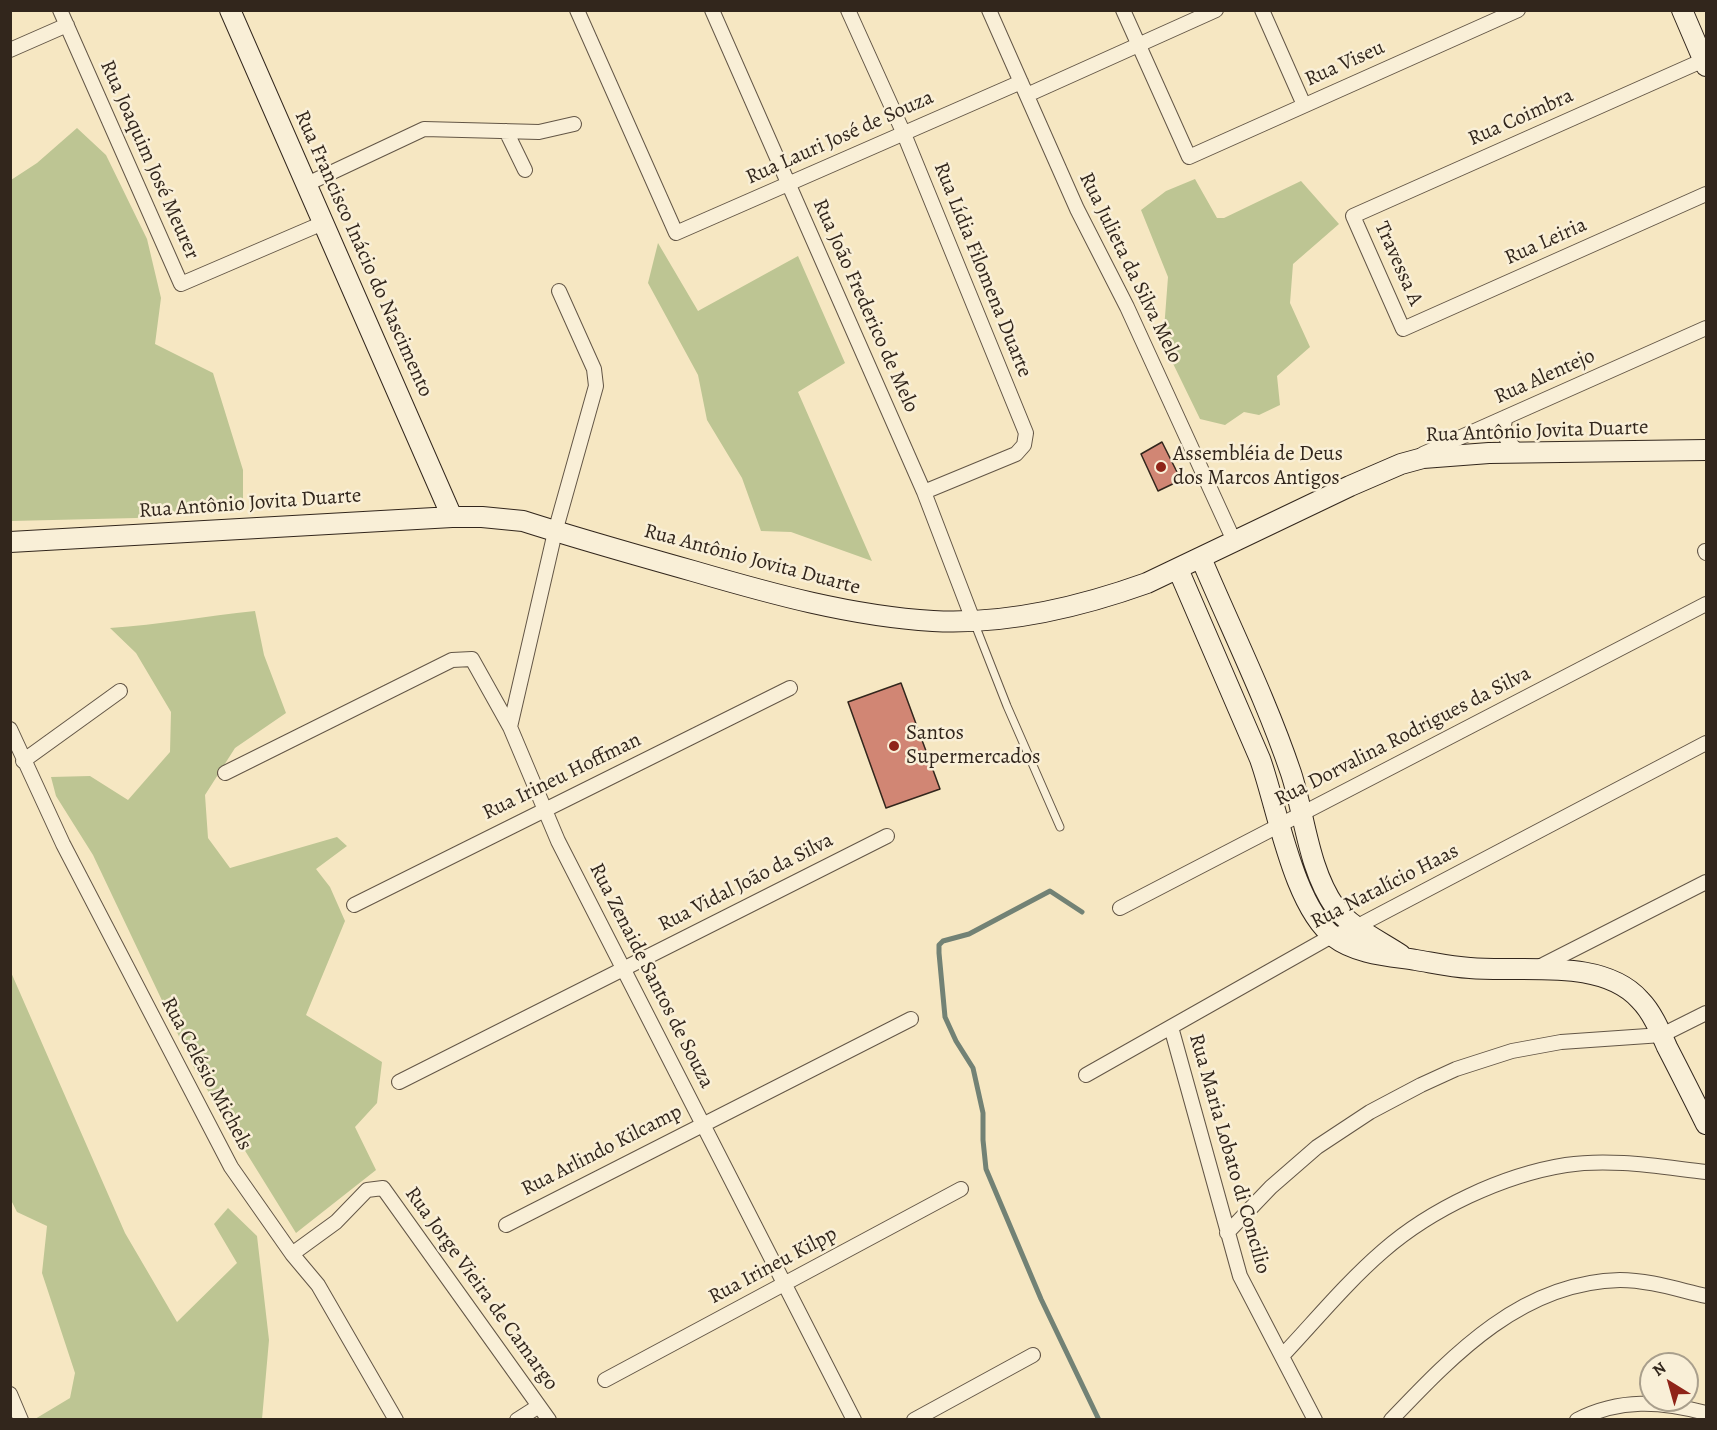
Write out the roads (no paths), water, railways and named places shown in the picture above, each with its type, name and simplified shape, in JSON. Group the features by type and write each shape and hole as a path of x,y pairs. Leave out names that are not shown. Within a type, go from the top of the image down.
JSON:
{"main road":[{"name":"Rua Francisco Inácio do Nascimento","path":"230,10 452,517"},
{"path":"1682,10 1706,62"},
{"name":"Rua Antônio Jovita Duarte","path":"10,542 452,517 502,518 766,592 864,614 935,621 1013,618 1119,593 1235,543 1350,486 1401,464 1423,458 1520,453 1707,450"},
{"path":"1201,558 1279,740 1302,813 1305,834 1324,885 1336,907 1358,926 1406,958"},
{"path":"1178,569 1260,759 1282,842 1307,899 1333,936 1367,951 1471,969 1535,969 1588,974 1619,983 1639,998 1662,1035 1707,1124"}],"street":[{"name":"Rua Joaquim José Meurer","path":"60,10 181,284 323,223"},
{"name":"Rua Lauri José de Souza","path":"577,10 676,233 904,134 1139,45 1216,10"},
{"name":"Rua João Frederico de Melo","path":"712,10 924,492 973,620"},
{"name":"Rua Lídia Filomena Duarte","path":"849,10 904,134 1026,433 1024,445 1016,454 924,492"},
{"name":"Rua Julieta da Silva Melo","path":"989,10 1090,238 1127,307 1235,543"},
{"path":"1123,10 1139,45"},
{"path":"1262,10 1305,105"},
{"name":"Rua Viseu","path":"1139,45 1189,157 1518,10"},
{"path":"10,50 67,25"},
{"name":"Rua Coimbra","path":"1353,216 1706,62"},
{"path":"306,184 424,129 539,132 574,124"},
{"path":"506,131 525,170"},
{"name":"Rua Leiria","path":"1403,328 1707,194"},
{"name":"Travessa A","path":"1353,216 1403,328"},
{"path":"510,727 555,532 596,386 594,369 559,291"},
{"name":"Rua Alentejo","path":"1401,464 1707,328"},
{"path":"1506,417 1503,425 1505,439 1520,453"},
{"name":"Rua Dorvalina Rodrigues da Silva","path":"1120,908 1707,604"},
{"name":"Rua Zenaide Santos de Souza","path":"225,774 452,660 462,657 472,658 510,727 542,809 854,1419"},
{"name":"Rua Irineu Hoffman","path":"354,905 542,809 790,688"},
{"path":"23,761 120,691"},
{"name":"Rua Celésio Michels","path":"10,729 23,761 218,1143 244,1186 292,1254 318,1285 396,1419"},
{"name":"Rua Natalício Haas","path":"1086,1075 1333,936 1358,926 1707,742"},
{"name":"Rua Vidal João da Silva","path":"399,1082 886,836"},
{"path":"1535,969 1707,882"},
{"path":"1227,1233 1270,1187 1317,1147 1370,1112 1421,1085 1484,1059 1537,1045 1662,1035 1707,1013"},
{"name":"Rua Arlindo Kilcamp","path":"506,1225 702,1123 911,1019"},
{"name":"Rua Maria Lobato di Concilio","path":"1171,1027 1239,1276 1315,1419"},
{"path":"1282,1356 1360,1272 1398,1239 1452,1206 1494,1187 1567,1165 1620,1164 1707,1172"},
{"name":"Rua Jorge Vieira de Camargo","path":"292,1254 336,1222 367,1191 383,1188 549,1419"},
{"name":"Rua Irineu Kilpp","path":"606,1380 961,1189"},
{"path":"1391,1419 1468,1343 1506,1316 1555,1292 1598,1282 1623,1280 1707,1296"},
{"path":"914,1419 1033,1355"},
{"path":"10,1394 22,1419"},
{"path":"1577,1419 1599,1410 1633,1402 1685,1407 1707,1413"},
{"path":"517,1419 539,1406"}],"lane":[{"path":"973,620 1007,706 1060,827"}],"waterway":[{"path":"1082,912 1050,891 969,934 943,941 939,945 939,953 945,1017 956,1041 973,1068 983,1113 986,1169 1041,1299 1099,1420"}],"place":[{"name":"Assembléia de Deus dos Marcos Antigos","path":"1161,467"},
{"name":"Santos Supermercados","path":"894,746"}]}
